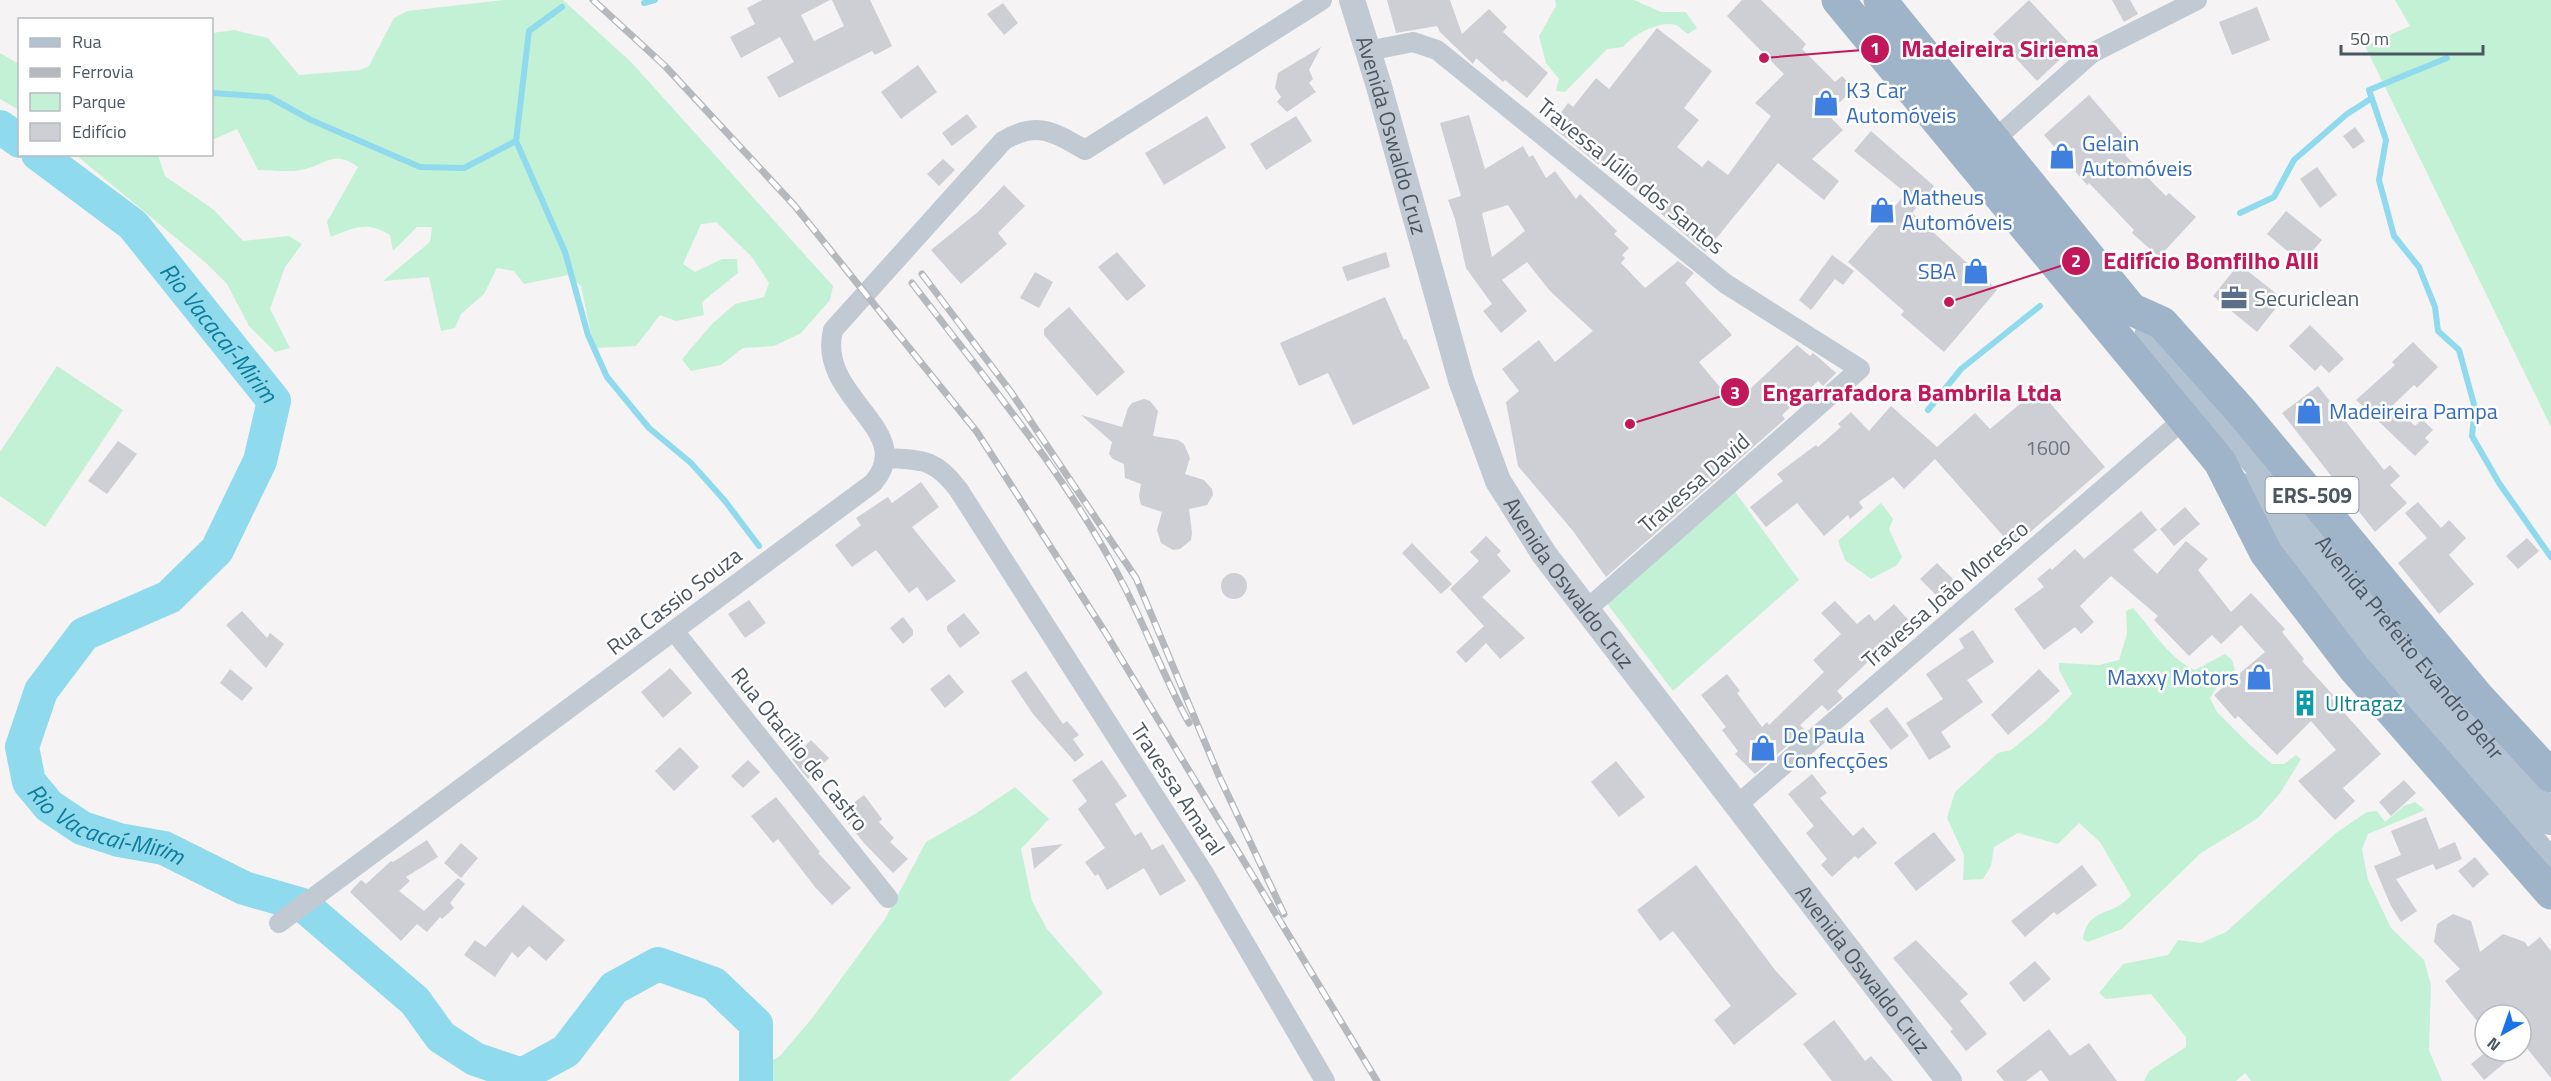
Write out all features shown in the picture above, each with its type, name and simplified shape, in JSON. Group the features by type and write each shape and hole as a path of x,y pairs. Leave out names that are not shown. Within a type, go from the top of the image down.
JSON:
{"highway":[{"name":"Avenida Prefeito Evandro Behr","path":"1838,0 2220,462 2272,562 2354,668 2551,893"},
{"name":"Avenida Prefeito Evandro Behr","path":"1880,0 2131,309 2162,323 2306,488 2478,697 2551,776"}],"main road":[{"name":"Avenida Prefeito Evandro Behr","path":"2131,309 2551,819"},
{"name":"Avenida Prefeito Evandro Behr","path":"2220,462 2551,867"}],"street":[{"path":"887,458 885,444 840,379 832,362 829,345 833,330 1009,138 1026,129 1043,130 1057,133 1085,150 1322,0"},
{"name":"Avenida Oswaldo Cruz","path":"1352,0 1461,380 1498,481 1544,554 1586,610 1949,1081"},
{"path":"1995,139 2092,53 2197,0"},
{"name":"Travessa Júlio dos Santos","path":"1368,51 1413,42 1437,50 1726,284 1860,369"},
{"name":"Travessa David","path":"1586,610 1860,369"},
{"name":"Travessa João Moresco","path":"1736,806 2184,419"},
{"name":"Travessa Amaral","path":"887,458 931,462 945,471 1205,876 1325,1081"},
{"name":"Rua Cassio Souza","path":"279,923 873,483 883,471 887,458"},
{"name":"Rua Otacílio de Castro","path":"674,631 888,898"}],"green space":[{"path":"504,0 563,0 631,62 833,286 830,300 801,333 774,346 743,348 721,365 691,371 682,359 712,324 735,304 764,297 769,283 751,256 716,222 701,224 683,264 695,272 722,259 737,259 738,273 702,302 704,315 676,321 660,315 636,346 594,348 581,286 568,275 524,284 514,271 497,268 484,294 461,314 455,328 441,331 429,277 383,281 430,242 432,227 417,227 393,251 390,235 375,228 354,228 331,237 327,222 358,167 343,159 331,159 300,170 258,170 237,129 213,140 213,33 234,30 268,38 299,75 360,70 369,66 394,18 407,11"},
{"path":"1555,0 1634,0 1661,12 1686,12 1697,28 1688,34 1676,25 1669,24 1647,30 1623,47 1607,49 1565,92 1556,91 1559,79 1546,63 1539,36 1556,6"},
{"path":"2395,0 2551,0 2551,427 2365,46 2410,26"},
{"path":"0,53 18,63 18,109 0,99"},
{"path":"77,156 158,156 165,176 214,210 243,241 289,236 302,244 285,267 270,309 290,348 275,352 249,326 227,284 205,262"},
{"path":"57,366 123,410 45,527 0,496 0,452"},
{"path":"1733,489 1799,580 1673,691 1606,602"},
{"path":"1881,503 1893,519 1889,529 1902,557 1897,565 1871,579 1845,560 1838,541"},
{"path":"2133,608 2169,651 2195,670 2225,654 2232,660 2235,670 2220,682 2210,698 2217,712 2272,764 2284,764 2296,755 2301,759 2281,792 2258,818 2201,853 2122,929 2088,942 2083,939 2090,921 2117,907 2131,895 2100,842 2079,823 2058,844 2018,833 1994,847 1991,866 1983,879 1963,880 1964,855 1947,818 1955,792 1998,753 2011,750 2044,723 2072,694 2059,670 2059,663 2099,665 2119,660 2127,634 2126,611"},
{"path":"1015,787 1049,819 1021,849 1032,901 1047,929 1103,993 1009,1081 738,1081 780,1056 813,1017 885,919 926,842 975,814"},
{"path":"2415,802 2425,810 2368,834 2362,849 2368,880 2391,928 2424,960 2431,985 2429,1050 2442,1081 2251,1081 2245,1073 2236,1081 2144,1081 2149,1071 2186,1047 2186,1037 2151,994 2106,999 2099,993 2123,964 2168,955 2178,940 2201,943 2226,932 2336,833 2367,812 2377,811 2385,822 2404,806"}],"building":[{"path":"762,0 830,0 801,15 814,41 844,26 832,0 870,0 892,46 875,55 872,51 779,98 767,77 794,62 780,37 741,58 730,37 755,24 747,8"},
{"path":"1387,0 1450,0 1462,34 1489,9 1507,27 1503,32 1548,73 1527,98 1505,80 1503,82 1476,58 1473,64 1440,32 1437,26 1396,33"},
{"path":"1742,0 1761,0 1806,44 1802,49 1835,82 1842,76 1854,89 1827,114 1843,130 1812,159 1839,181 1824,200 1778,163 1705,252 1602,162 1599,165 1551,126 1568,103 1573,107 1596,78 1609,89 1657,28 1712,71 1684,108 1699,120 1677,147 1702,167 1708,160 1728,175 1771,116 1755,103 1784,74 1727,16"},
{"path":"2029,0 2073,47 2037,81 1993,34"},
{"path":"2112,0 2130,0 2138,14 2124,22"},
{"path":"1003,3 1018,23 1004,35 987,14"},
{"path":"2257,7 2270,40 2232,55 2219,22"},
{"path":"1321,47 1309,70 1313,79 1309,83 1316,92 1287,112 1277,102 1281,97 1275,88 1278,73"},
{"path":"918,65 937,92 901,119 881,92"},
{"path":"2089,95 2134,147 2125,155 2166,196 2169,193 2196,217 2159,257 2132,233 2134,230 2089,183 2087,185 2044,135"},
{"path":"967,114 977,127 952,146 942,133"},
{"path":"1469,115 1485,169 1523,146 1529,157 1533,155 1546,178 1555,171 1576,199 1580,194 1617,231 1614,234 1629,248 1622,255 1625,258 1621,263 1645,288 1678,261 1694,273 1685,283 1732,335 1699,362 1734,404 1797,345 1810,356 1813,353 1836,373 1823,386 1818,381 1782,415 1785,419 1606,577 1573,531 1518,466 1506,402 1519,391 1502,369 1539,340 1555,362 1593,331 1550,291 1527,262 1502,280 1527,311 1501,333 1483,311 1492,304 1466,268 1455,219 1448,200 1461,196 1440,123","holes":["1508,205 1525,231 1492,257 1482,213"]},
{"path":"1207,116 1226,148 1164,185 1145,153"},
{"path":"1296,116 1312,141 1266,170 1250,144"},
{"path":"2355,127 2365,141 2353,149 2343,136"},
{"path":"1871,131 1934,186 1912,213 1997,290 1944,352 1901,315 1904,311 1848,262 1906,193 1854,151"},
{"path":"943,159 955,170 939,186 927,174"},
{"path":"2317,167 2337,195 2320,208 2300,179"},
{"path":"1004,185 1025,206 998,233 1007,244 961,284 931,250 979,211"},
{"path":"2286,211 2322,240 2302,263 2267,234"},
{"path":"1117,252 1146,286 1127,301 1098,267"},
{"path":"1386,252 1390,267 1347,281 1342,267"},
{"path":"1832,255 1854,271 1843,285 1835,279 1811,310 1799,300"},
{"path":"2239,264 2283,299 2257,332 2213,296"},
{"path":"1035,272 1053,282 1039,308 1020,298"},
{"path":"1385,297 1404,340 1406,339 1430,388 1353,425 1328,373 1299,386 1280,343"},
{"path":"1069,307 1125,372 1097,396 1044,335 1044,329"},
{"path":"2310,325 2344,359 2329,373 2321,365 2315,371 2289,346"},
{"path":"2413,342 2438,367 2417,388 2414,385 2393,405 2415,426 2422,419 2433,430 2425,438 2429,442 2415,456 2356,400 2395,365 2392,362"},
{"path":"2318,386 2384,470 2390,465 2400,476 2390,485 2407,503 2375,532 2282,413"},
{"path":"2038,389 2105,467 2013,547 1935,459 1904,489 1893,477 1859,502 1863,508 1850,519 1848,515 1824,536 1797,503 1766,527 1750,507 1783,481 1777,474 1816,445 1818,447 1841,427 1838,424 1851,412 1869,431 1891,406 1937,447 1975,413 1990,429"},
{"path":"1144,399 1150,401 1158,411 1153,436 1178,440 1184,444 1190,458 1185,474 1204,480 1212,489 1213,495 1207,505 1189,509 1191,540 1180,549 1173,550 1161,543 1157,530 1162,512 1141,505 1139,496 1141,484 1125,478 1124,464 1113,459 1109,454 1112,442 1081,415 1122,427 1128,408 1132,403"},
{"path":"118,441 137,454 107,494 88,481"},
{"path":"921,482 939,507 912,527 956,581 927,601 917,587 909,593 876,550 852,567 835,545 861,525 856,518 888,497 892,503"},
{"path":"2418,502 2441,528 2449,520 2466,538 2449,555 2474,584 2439,614 2398,563 2427,538 2405,513"},
{"path":"2185,507 2200,524 2174,546 2160,529"},
{"path":"2141,511 2157,530 2133,550 2157,574 2186,541 2208,559 2198,570 2231,612 2251,593 2285,629 2282,632 2304,659 2302,661 2333,695 2331,698 2381,754 2343,788 2355,801 2335,820 2298,781 2336,750 2311,721 2277,755 2238,716 2235,719 2214,695 2265,652 2241,625 2221,644 2212,635 2189,656 2154,620 2158,616 2111,576 2080,606 2094,622 2081,634 2075,627 2044,650 2014,609 2044,587 2037,579 2050,568 2052,570 2075,549 2084,559"},
{"path":"1486,536 1501,551 1497,555 1511,571 1482,597 1525,638 1500,659 1486,643 1466,663 1456,652 1484,626 1450,589 1479,561 1470,552"},
{"path":"2527,538 2539,551 2518,569 2506,556"},
{"path":"1412,543 1452,584 1441,594 1402,553"},
{"path":"1937,563 1960,586 1943,602 1920,579"},
{"path":"1234,573 1243,577 1247,586 1243,595 1234,599 1225,595 1221,586 1225,577"},
{"path":"749,600 766,623 745,638 728,614"},
{"path":"1835,601 1857,624 1869,614 1875,621 1894,604 1912,624 1893,641 1895,644 1874,662 1871,659 1837,691 1843,698 1828,711 1822,705 1800,725 1805,730 1755,774 1735,754 1738,751 1722,730 1726,727 1701,695 1727,674 1740,691 1737,693 1762,727 1767,722 1769,725 1824,672 1813,660 1841,634 1821,613"},
{"path":"242,611 267,638 270,633 284,644 266,668 226,625"},
{"path":"964,613 980,633 960,648 947,630 947,626"},
{"path":"903,617 913,630 913,635 903,644 890,628"},
{"path":"1973,630 1994,662 1967,680 1983,702 1941,732 1951,747 1929,760 1906,723 1943,699 1926,674 1964,648 1959,639"},
{"path":"670,668 692,693 663,718 641,692"},
{"path":"230,669 253,688 242,701 220,683"},
{"path":"2039,669 2060,691 2008,735 1991,715"},
{"path":"1026,671 1063,724 1067,721 1079,735 1073,739 1084,755 1075,762 1033,714 1011,681"},
{"path":"949,674 964,692 945,708 930,689"},
{"path":"1887,707 1909,736 1891,750 1869,721"},
{"path":"811,740 829,758 808,779 792,759"},
{"path":"680,747 699,767 674,791 655,771"},
{"path":"748,760 760,772 743,788 731,776"},
{"path":"1102,760 1127,796 1115,804 1135,836 1141,832 1152,850 1163,844 1186,881 1160,896 1144,868 1107,890 1098,874 1095,876 1085,862 1105,848 1078,809 1087,801 1072,780"},
{"path":"1616,761 1645,797 1619,817 1591,782"},
{"path":"1812,774 1827,793 1820,798 1853,836 1863,827 1877,843 1858,859 1855,856 1832,877 1821,865 1827,859 1806,833 1814,826 1788,794"},
{"path":"2404,780 2416,793 2391,816 2379,802"},
{"path":"864,795 882,819 879,822 894,838 890,842 908,859 893,873 864,843 840,813"},
{"path":"776,797 820,852 818,853 851,888 832,905 778,839 773,843 751,816"},
{"path":"2426,817 2439,849 2455,842 2462,859 2436,870 2433,864 2396,879 2417,911 2401,922 2391,906 2374,866 2401,855 2391,831"},
{"path":"1934,832 1956,860 1916,891 1894,863"},
{"path":"427,840 438,857 406,877 410,881 399,891 424,911 458,878 465,884 450,903 454,908 442,919 440,917 427,932 417,924 401,941 350,892 361,880 366,884 391,861 393,862"},
{"path":"461,843 478,858 461,878 444,863"},
{"path":"1063,844 1034,869 1031,848"},
{"path":"2475,857 2489,874 2473,888 2458,871"},
{"path":"1696,865 1775,970 1797,994 1734,1045 1714,1020 1731,1006 1673,931 1660,941 1637,910"},
{"path":"2082,865 2097,885 2057,915 2054,912 2025,937 2011,921"},
{"path":"523,905 565,940 546,961 529,946 518,958 512,952 495,977 464,955 475,940 485,947"},
{"path":"2453,914 2471,921 2480,952 2503,934 2525,942 2528,947 2540,937 2551,951 2551,1078 2533,1056 2533,1003 2473,1003 2473,1016 2445,981 2460,969 2434,942 2437,924"},
{"path":"1916,940 1968,994 1960,1001 1987,1034 1966,1051 1950,1031 1953,1029 1893,958"},
{"path":"2035,961 2051,979 2024,1002 2009,983"},
{"path":"1834,1020 1865,1061 1871,1056 1893,1081 1832,1081 1803,1044"},
{"path":"2049,1029 2070,1056 2089,1043 2117,1081 2049,1081 2041,1070 2026,1081 2004,1081 1996,1071"},
{"path":"2473,1062 2505,1063 2484,1080 2471,1064"}],"waterway":[{"path":"644,3 655,0"},
{"path":"213,93 269,97 311,120 420,167 464,168 516,141 529,31 562,7"},
{"path":"2447,58 2369,90 2386,140 2379,180 2394,236 2419,267 2435,307 2438,331 2459,350 2475,408 2472,436 2499,483 2551,557"},
{"path":"2240,213 2274,197 2294,160 2347,114 2372,98"},
{"name":"Rio Vacacaí-Mirim","path":"0,127 18,140"},
{"path":"516,141 565,252 588,335 607,377 649,428 691,463 725,501 759,546"},
{"name":"Rio Vacacaí-Mirim","path":"41,156 133,225 274,401 260,461 217,550 169,597 84,634 41,691 22,747 29,782 49,806 82,828 119,840 164,848 244,888 303,905 415,1001 441,1037 475,1059 522,1075 566,1051 614,988 658,964 714,984 756,1024 756,1081"},
{"path":"1928,410 1961,369 2040,306"}],"railway":[{"path":"593,0 665,66 794,205 977,432 1105,632 1377,1081"},
{"path":"922,274 1011,392 1136,578 1219,776 1284,914"},
{"path":"912,283 997,392 1077,505 1123,584 1189,723"}],"place":[{"name":"Madeireira Siriema","path":"1764,58"},
{"name":"K3 Car Automóveis","path":"1826,103"},
{"name":"Gelain Automóveis","path":"2062,156"},
{"name":"Matheus Automóveis","path":"1882,210"},
{"name":"SBA","path":"1976,271"},
{"name":"Securiclean","path":"2234,298"},
{"name":"Edifício Bomfilho Alli","path":"1949,302"},
{"name":"Madeireira Pampa","path":"2309,411"},
{"name":"Engarrafadora Bambrila Ltda","path":"1630,424"},
{"name":"Maxxy Motors","path":"2259,677"},
{"name":"Ultragaz","path":"2305,703"},
{"name":"De Paula Confecções","path":"1763,748"}]}
